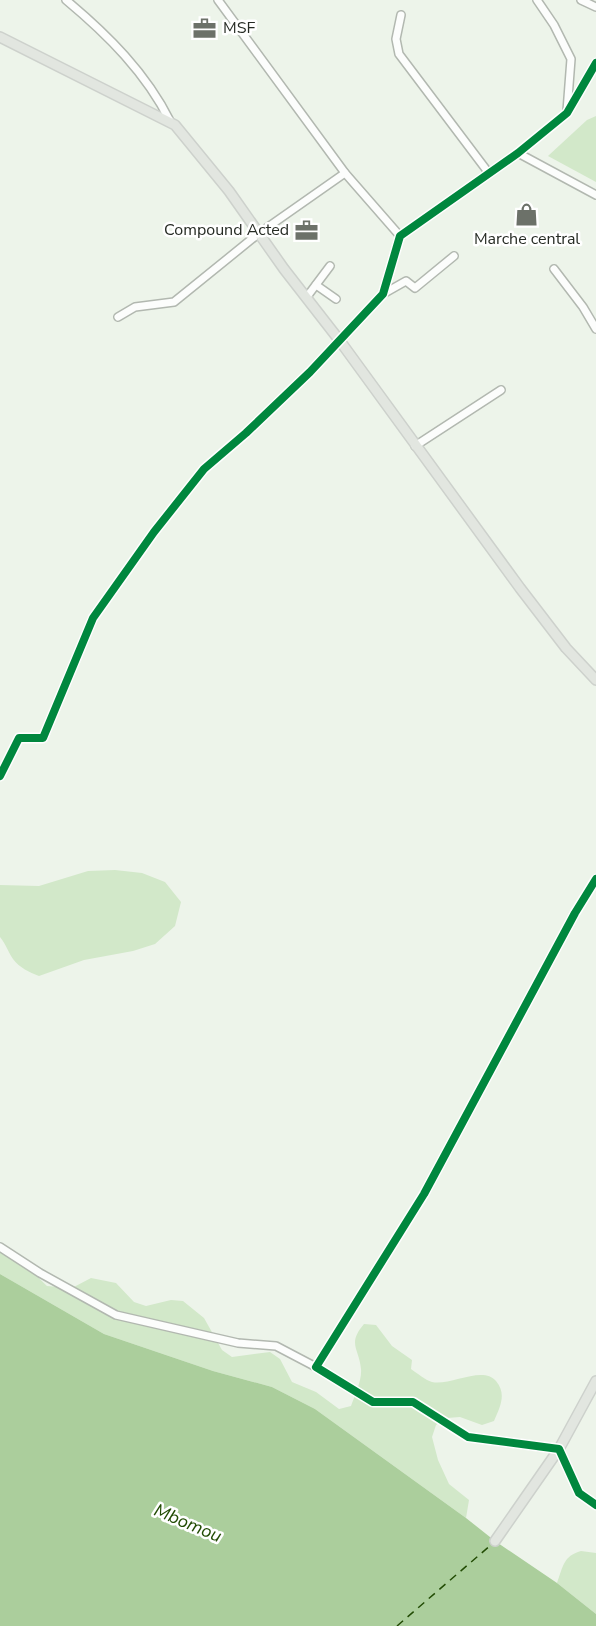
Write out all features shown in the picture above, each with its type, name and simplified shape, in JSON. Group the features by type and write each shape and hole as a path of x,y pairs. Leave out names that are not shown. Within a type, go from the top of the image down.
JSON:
{"main road":[{"path":"0,38 170,122 229,191 258,234 340,341 415,446 566,648 596,680"},
{"path":"495,1541 559,1449 596,1381"}],"street":[{"path":"66,0 124,54 157,96 170,122"},
{"path":"218,0 345,173 400,236"},
{"path":"537,0 554,25 571,59 567,113"},
{"path":"581,0 596,7"},
{"path":"401,15 396,39 399,54 488,172"},
{"path":"383,294 400,236 518,153 567,113 596,63"},
{"path":"518,153 596,195"},
{"path":"118,317 135,307 174,302 258,234 345,173"},
{"path":"0,776 19,738 43,738 93,618 154,532 204,469 246,433 340,341 383,294 406,280 415,288 454,256"},
{"path":"306,298 330,266"},
{"path":"554,269 583,307 596,329"},
{"path":"316,285 336,298"},
{"path":"415,446 501,390"},
{"path":"316,1367 424,1194 575,913 596,879"},
{"path":"0,1247 40,1273 116,1315 238,1343 276,1346 316,1367 373,1402 413,1402 468,1437 559,1449 579,1493 596,1505"}],"shaded area":[{"path":"596,116 596,182 548,156 587,120"},
{"path":"115,870 142,873 165,882 181,902 175,926 155,944 133,951 84,960 39,976 16,962 0,937 0,885 39,886 88,871"},
{"path":"0,1245 18,1258 47,1286 72,1288 91,1278 116,1283 134,1302 146,1306 171,1300 183,1301 204,1318 222,1350 232,1357 270,1352 280,1359 292,1382 316,1392 339,1409 351,1406 359,1383 361,1369 355,1341 364,1324 376,1325 392,1346 412,1360 411,1369 429,1381 448,1381 475,1375 490,1377 496,1381 502,1396 494,1421 482,1425 460,1417 447,1418 436,1425 432,1437 438,1460 449,1484 469,1500 466,1518 315,1409 272,1387 213,1371 104,1334 0,1274"},
{"path":"581,1551 596,1553 596,1614 557,1583 567,1559"}],"water":[{"name":"Mbomou","path":"0,1274 104,1334 213,1371 272,1387 315,1409 495,1541 557,1583 596,1614 596,1626 0,1626"}],"ferry route":[{"path":"397,1626 492,1544"}],"cycle path":[{"path":"0,776 19,738 43,738 93,618 154,532 204,469 310,372 383,294 400,236 518,153 567,113 596,63"},
{"path":"596,879 575,913 424,1194 316,1367 373,1402 413,1402 468,1437 559,1449 579,1493 596,1505"}],"place":[{"name":"MSF","path":"205,28"},
{"name":"Marche central","path":"527,214"},
{"name":"Compound Acted","path":"307,230"}]}
